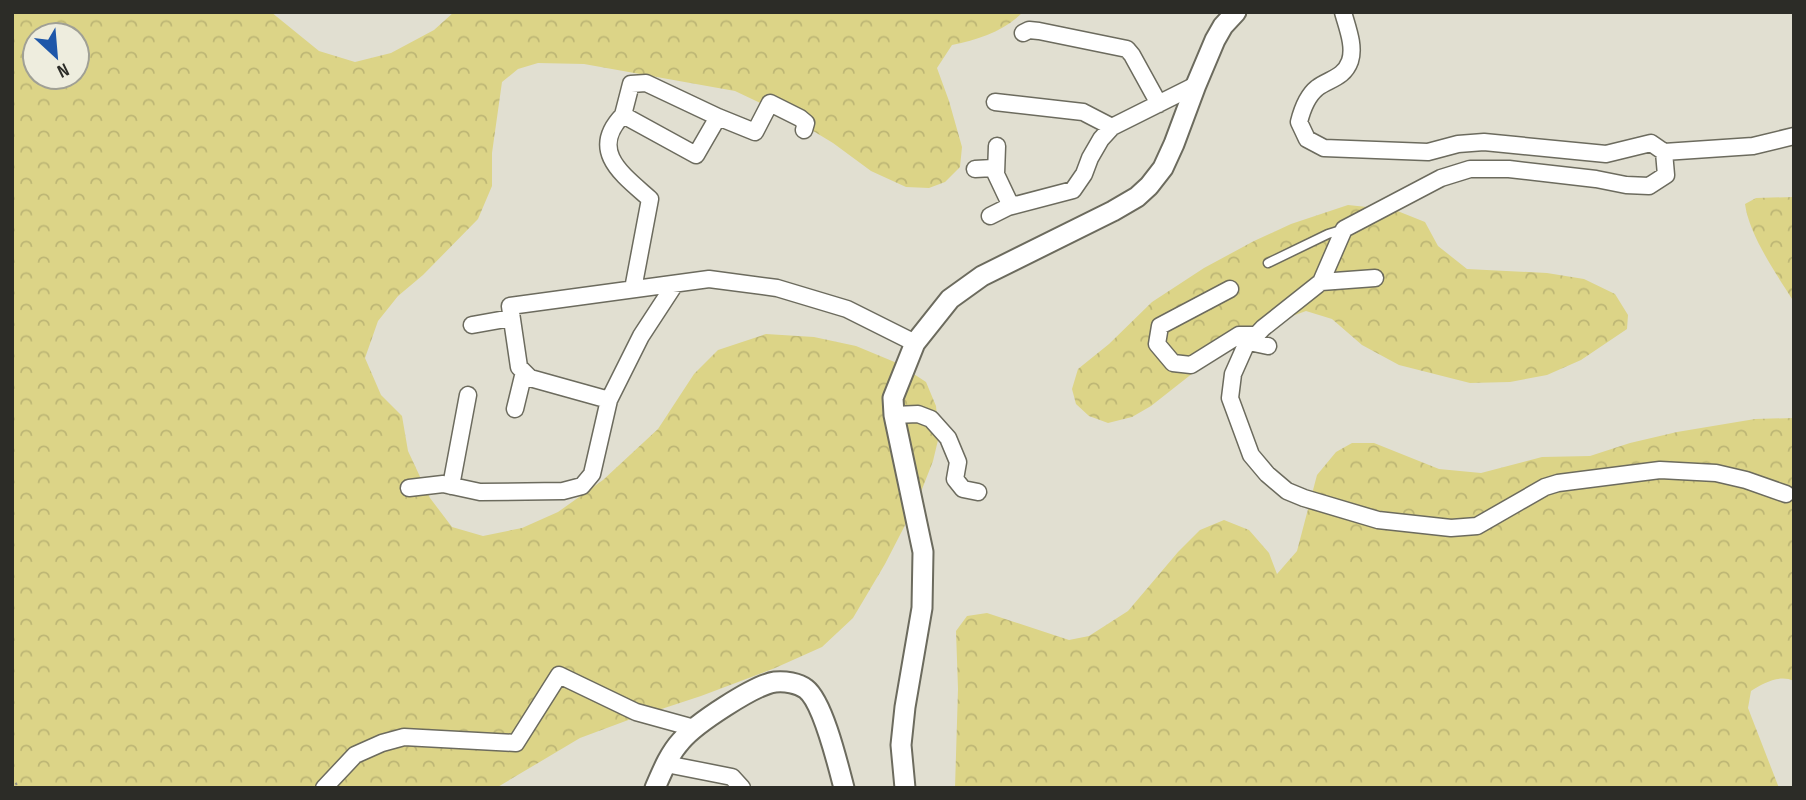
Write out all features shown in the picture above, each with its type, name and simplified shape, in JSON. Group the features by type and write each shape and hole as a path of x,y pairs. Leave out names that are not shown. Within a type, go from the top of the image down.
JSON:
{"street":[{"path":"905,788 901,745 922,608 923,552 894,415 893,398 915,343 950,299 982,275 1138,197 1163,168 1215,40 1236,12"},
{"path":"1343,12 1351,42 1350,61 1339,77 1316,89 1303,106 1299,122 1307,139 1324,148 1428,152 1458,144 1484,142 1606,154 1651,143 1664,152 1753,146 1794,136"},
{"path":"1023,33 1029,30 1039,31 1127,49 1159,104"},
{"path":"633,289 650,199 617,170 608,154 608,143 616,123 623,115 631,84 646,83 755,132 770,103 800,118 806,123 803,130"},
{"path":"990,216 1011,206 1073,190 1101,139 1112,127 1196,85"},
{"path":"995,102 1083,112 1112,127"},
{"path":"623,115 696,155 718,117"},
{"path":"996,174 997,146"},
{"path":"1664,152 1666,175 1649,186 1509,169 1470,169 1441,178 1344,229 1321,282 1263,328 1258,341 1245,346 1233,373 1230,398 1251,456 1287,491 1378,520 1451,528 1477,526 1545,487 1558,483 1660,470 1716,473 1786,494"},
{"path":"975,169 993,168 1011,206"},
{"path":"1321,282 1375,278"},
{"path":"609,400 530,378 519,368 510,306 709,279 777,288 847,309 915,343"},
{"path":"409,488 443,484 480,492 563,491 582,486 592,474 609,400 641,336 675,284"},
{"path":"1230,289 1160,326 1157,344 1172,363 1191,365 1239,335 1258,341"},
{"path":"472,325 512,318"},
{"path":"515,409 524,372"},
{"path":"451,486 468,395"},
{"path":"894,415 918,414 931,419 948,438 958,462 955,479 962,489 978,492"},
{"path":"324,788 355,755 404,737 516,743 559,676 636,712 694,728"},
{"path":"655,788 679,743 694,728 760,687 776,682 795,683 807,690 823,715 844,788"},
{"path":"666,764 732,777 742,788"}],"lane":[{"path":"1268,263 1344,229"}],"green space":[{"path":"12,12 271,12 319,51 355,62 391,53 434,30 454,12 1023,12 990,34 952,45 937,68 962,147 960,167 945,182 929,188 906,187 871,171 833,143 790,117 735,91 584,64 538,63 518,69 502,82 492,153 492,186 478,219 423,275 398,296 378,321 365,358 381,395 402,416 408,451 430,498 452,527 483,536 522,528 558,512 603,480 658,429 694,374 718,350 766,334 814,337 856,346 897,363 926,382 936,406 939,436 933,461 917,502 885,564 853,618 822,647 701,696 580,738 496,788 12,788"},
{"path":"1794,197 1794,302 1758,242 1745,204 1756,198"},
{"path":"1348,205 1395,210 1425,222 1438,246 1467,269 1547,273 1584,279 1615,294 1628,315 1627,329 1581,360 1547,375 1510,382 1470,383 1399,365 1362,345 1332,319 1306,311 1270,324 1226,347 1151,406 1132,417 1108,423 1089,416 1076,404 1072,389 1078,369 1109,344 1152,302 1204,268 1254,241 1291,224"},
{"path":"1794,418 1794,681 1783,678 1766,682 1751,691 1748,708 1779,788 955,788 958,689 956,631 967,616 987,613 1069,640 1089,636 1128,611 1200,530 1224,520 1249,530 1269,553 1277,574 1297,551 1317,475 1336,452 1352,443 1374,443 1439,469 1481,473 1542,457 1590,456 1677,432 1755,419"}]}
